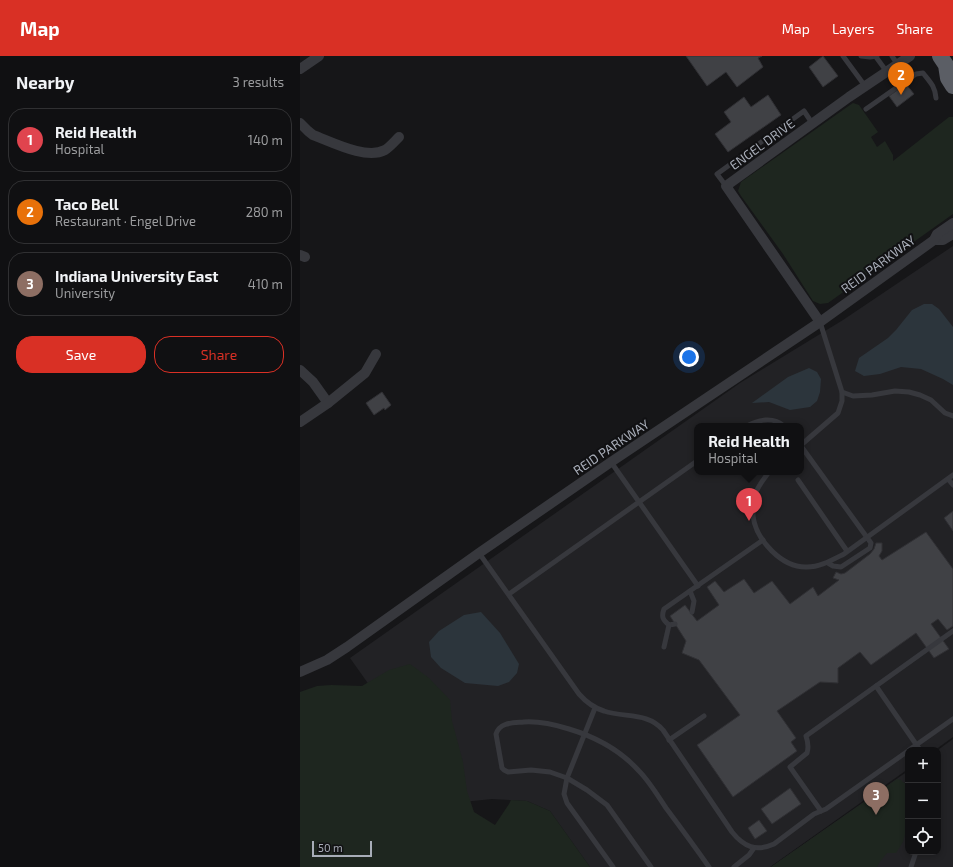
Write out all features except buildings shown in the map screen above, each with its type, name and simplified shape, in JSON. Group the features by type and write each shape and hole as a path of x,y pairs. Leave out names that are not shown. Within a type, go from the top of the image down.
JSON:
{"highway":[{"path":"947,63 948,78 953,86"}],"street":[{"path":"300,69 318,56"},
{"name":"ENGEL DRIVE","path":"820,322 726,186 812,123 886,72 895,60 910,56"},
{"path":"300,123 313,135 357,152 375,153 386,150 399,137"},
{"name":"REID PARKWAY","path":"300,672 327,660 347,647 479,553 611,462 820,322 934,240 937,234 953,222"},
{"name":"REID PARKWAY","path":"934,240 943,240 953,234"},
{"path":"300,422 328,403 365,373 376,354"},
{"path":"300,370 314,382 328,403"}],"lane":[{"path":"843,56 865,86"},
{"path":"861,56 876,56 886,72"},
{"path":"866,109 916,74 923,74 928,80 935,90 936,98"},
{"path":"726,186 717,174 804,112 812,123"},
{"path":"804,442 838,413 842,401 842,392 820,322"},
{"path":"842,392 854,396 895,391 909,392 931,400 945,413 953,416"},
{"path":"752,423 762,420 772,420 781,423"},
{"path":"804,449 871,543 870,548 841,567 833,566 828,563"},
{"path":"611,462 698,586"},
{"path":"509,594 694,463"},
{"path":"767,475 753,498 753,517 757,530 770,550 778,556 791,565 807,567 828,563 866,538 953,475"},
{"path":"948,479 953,485"},
{"path":"798,480 847,551"},
{"path":"664,647 672,625 664,621 662,615 664,609 763,540"},
{"path":"479,553 586,702 595,708 606,712 641,717 658,724 732,832 738,840 745,844 754,848 767,847 774,844 814,814 826,809 905,753"},
{"path":"690,591 694,602 692,612"},
{"path":"821,811 790,767 807,753 808,742 806,736 953,631"},
{"path":"876,686 916,745"},
{"path":"595,708 567,778 564,794 567,803 613,867"},
{"path":"669,740 704,716"},
{"path":"913,747 953,719"},
{"path":"651,867 607,805 587,790 567,778 550,772 531,770 508,772 504,770 502,768 496,734 498,730 506,724 530,722 558,726 585,734 602,742 622,755 640,771 710,867"},
{"path":"734,867 749,855 754,848"},
{"path":"911,867 915,855"}],"shaded area":[{"path":"853,103 859,105 878,132 871,137 877,147 885,141 893,155 893,161 949,117 953,117 953,214 828,303 820,304 813,301 783,254 738,191 741,182"},
{"path":"953,246 953,737 939,747 905,747 905,771 770,867 590,867 550,811 527,801 492,799 453,803 350,658 740,383 843,320"},
{"path":"924,304 932,304 939,309 953,327 953,385 921,369 901,367 880,374 864,376 855,371 859,358 888,338 912,310"},
{"path":"809,368 817,372 821,379 820,392 817,401 810,407 790,410 769,402 752,403 788,377"},
{"path":"481,612 500,633 519,664 517,673 509,682 498,686 465,683 441,668 431,657 429,642 439,631 464,615"},
{"path":"410,664 429,678 450,700 452,721 463,762 467,791 474,812 495,825 511,800 527,801 550,811 590,867 300,867 300,692 317,686 362,686 389,670"},
{"path":"953,739 953,867 771,867 905,773 905,855 941,855 941,748"},
{"path":"897,779 905,783 905,834 903,842 896,853 887,853 877,867 771,867"}],"place":[{"name":"Taco Bell","path":"901,95"},
{"name":"Reid Health","path":"749,521"},
{"name":"Indiana University East","path":"876,815"}]}
